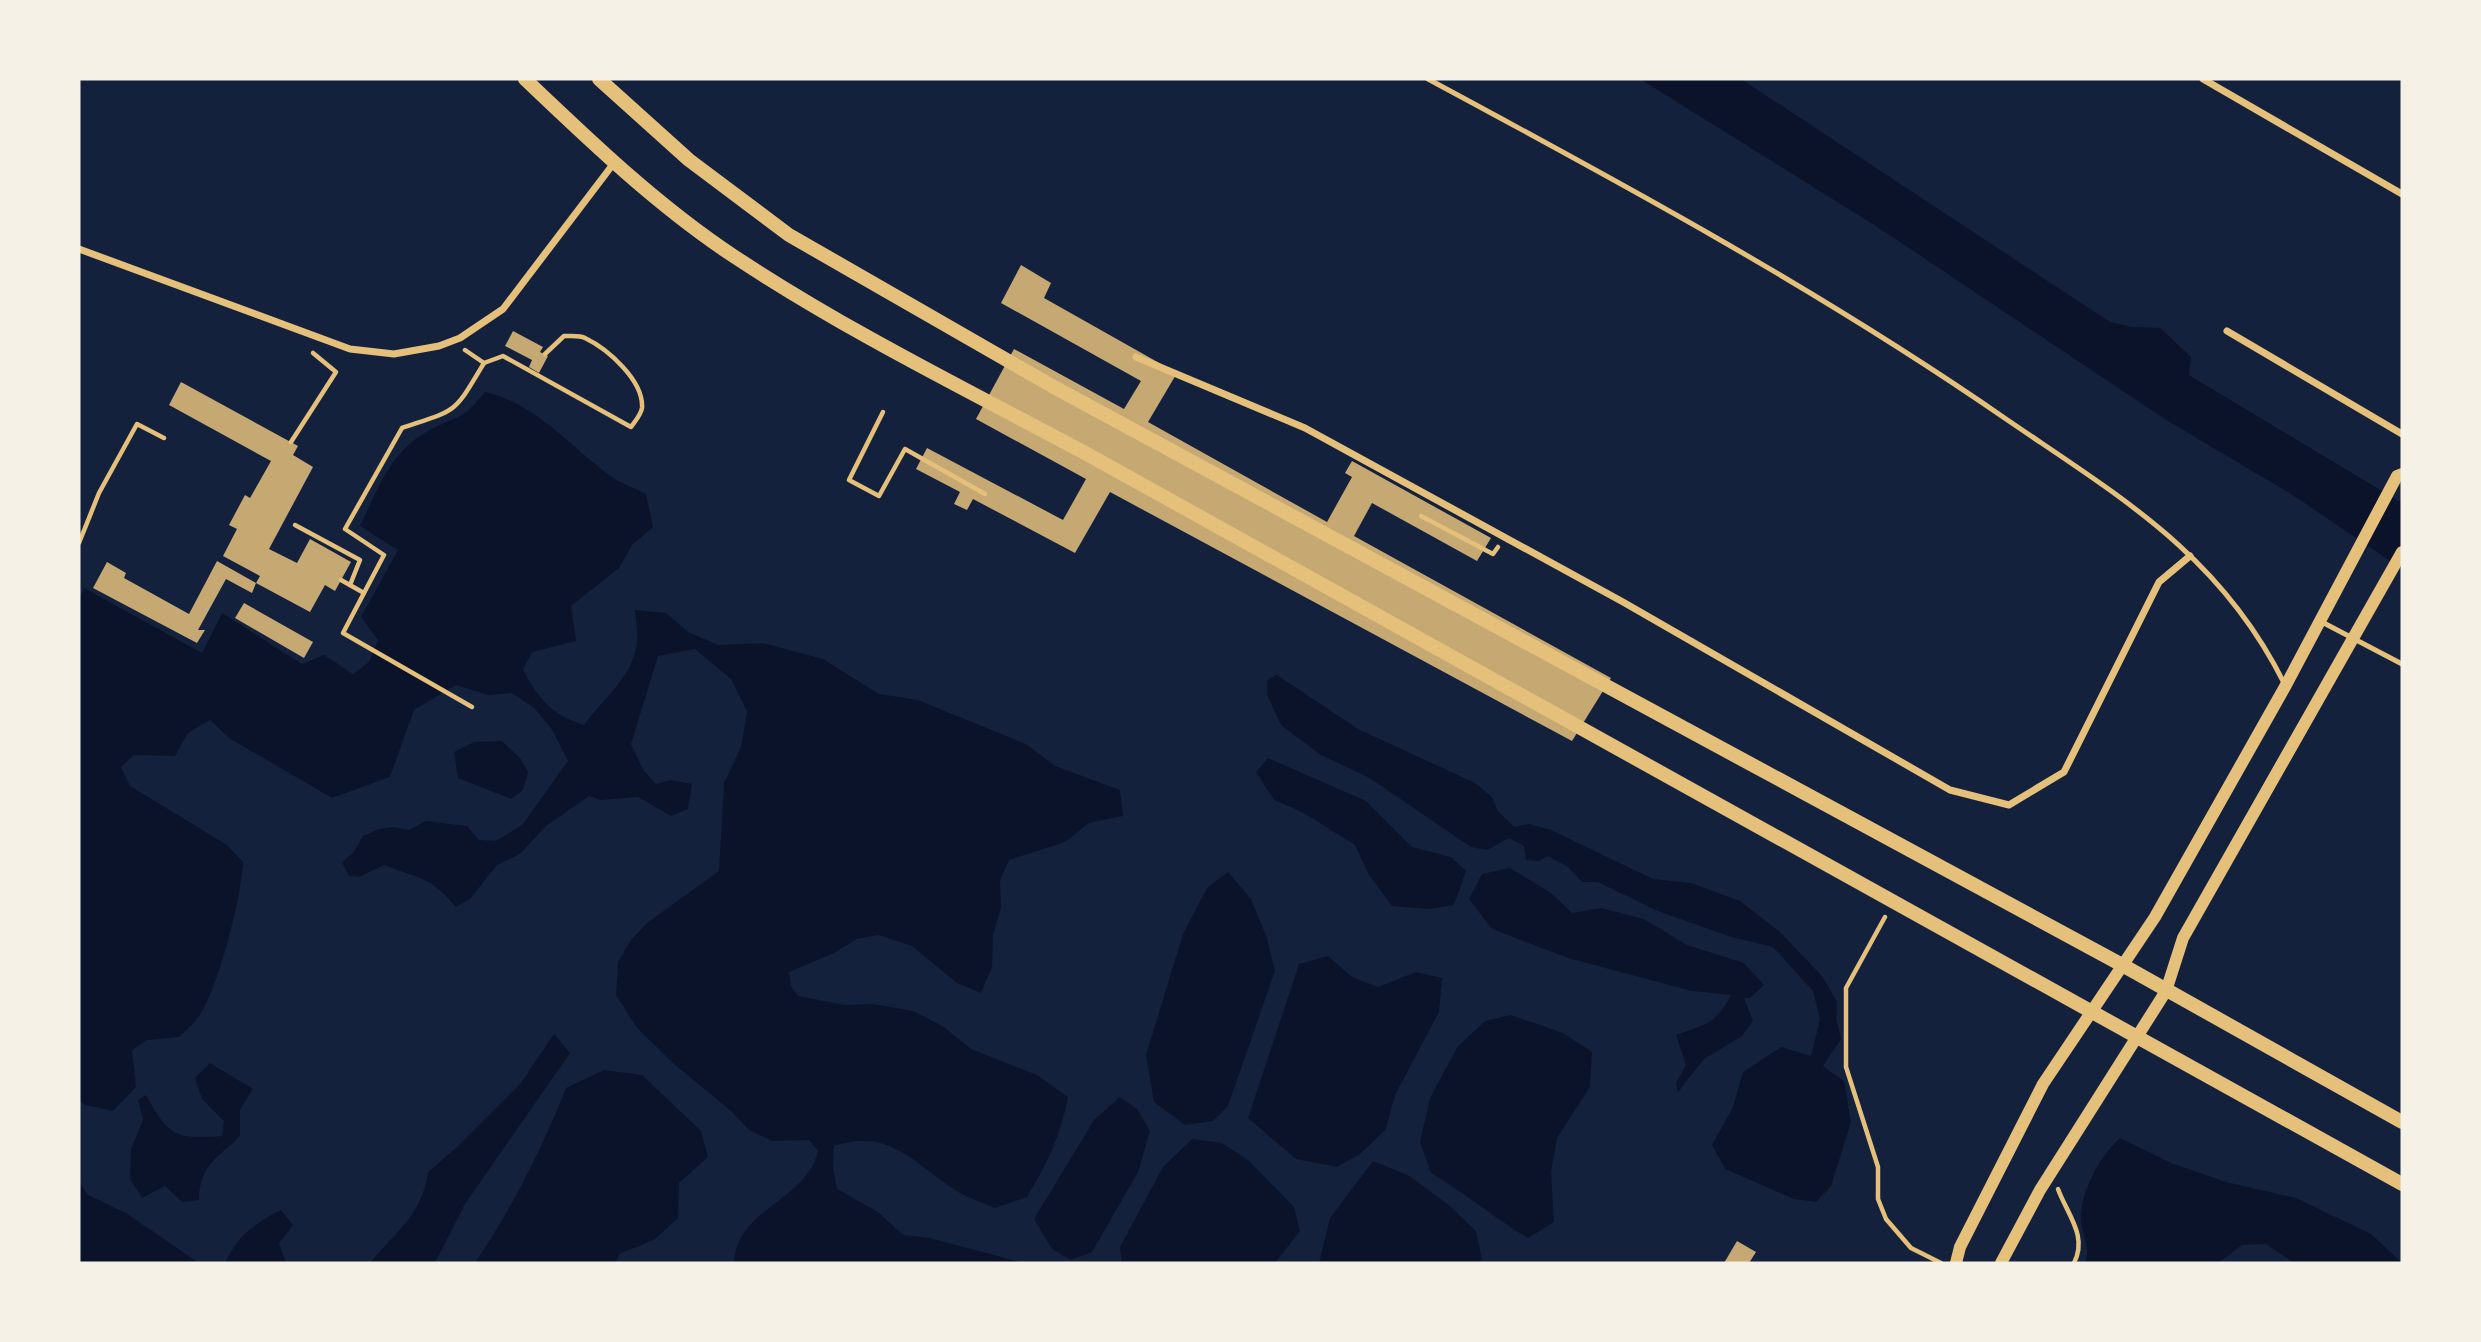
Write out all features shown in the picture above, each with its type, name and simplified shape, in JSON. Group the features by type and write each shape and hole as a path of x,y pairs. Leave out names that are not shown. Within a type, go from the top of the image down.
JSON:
{"main road":[{"path":"525,79 614,163 734,257 891,350 1087,454 1894,899 2137,1038 2402,1184"},
{"path":"599,79 689,160 801,242 1052,386 2124,966 2402,1122"}],"street":[{"path":"2203,79 2402,194"},
{"path":"79,249 349,349 394,354 439,346 460,338 503,309 614,163"},
{"path":"2227,331 2402,434"},
{"path":"1136,357 1306,428 1623,602 1950,790 2009,805 2064,772 2159,582 2190,556"},
{"path":"1956,1263 1960,1247 2043,1084 2124,966 2286,685 2359,546 2400,475"},
{"path":"2001,1263 2052,1171 2166,991 2183,938 2402,552"}],"lane":[{"path":"1428,79 1669,209 1813,292 1948,379 2154,520 2216,580 2269,652 2286,685"},
{"path":"2320,621 2402,664"}],"path":[{"path":"472,707 342,633 384,555 345,529 402,428 447,415 459,405 484,363 503,356 631,427 642,411 641,394 627,374 609,356 584,337 564,336 545,354"},
{"path":"460,338 466,352 484,363"},
{"path":"291,442 337,372 313,353"},
{"path":"883,412 849,480 878,496 905,449 985,494"},
{"path":"79,544 99,493 137,424 164,438"},
{"path":"1421,516 1476,546"},
{"path":"295,525 360,560 349,585"},
{"path":"341,580 364,593"},
{"path":"1894,899 1846,988 1846,1067 1878,1167 1878,1199 1886,1219 1911,1248 1942,1263"},
{"path":"2052,1171 2062,1200 2077,1227 2078,1254 2074,1263"}],"water":[{"path":"1640,79 1741,79 2110,322 2132,327 2160,328 2191,357 2189,375 2402,503 2402,569 2291,494 2168,421 1882,230"},
{"path":"485,392 537,416 612,477 646,494 653,527 632,545 619,568 571,606 576,641 532,652 523,670 541,698 555,711 584,725 621,680 632,660 637,635 635,610 666,613 688,632 718,645 763,643 823,659 879,694 918,700 1026,744 1055,766 1120,790 1123,816 1089,823 1065,842 1009,860 1000,881 1001,908 993,934 992,967 981,993 957,983 912,946 878,935 857,939 834,953 789,972 791,986 798,996 845,1005 873,1004 913,1011 944,1027 971,1049 1037,1075 1068,1097 1052,1149 1027,1197 995,1208 960,1193 916,1161 888,1145 855,1141 834,1146 833,1167 837,1189 878,1212 903,1235 930,1238 1024,1263 734,1263 738,1244 747,1229 800,1182 811,1168 818,1151 809,1140 773,1141 749,1130 637,1028 616,995 618,962 631,940 647,923 719,871 724,783 741,747 747,712 731,679 695,649 658,656 631,744 643,770 656,784 671,780 692,784 688,809 671,816 638,797 601,800 589,796 546,826 520,854 497,865 470,899 456,907 431,883 415,876 384,865 359,877 349,876 342,862 354,852 363,836 379,829 393,827 409,830 426,821 467,826 479,840 496,841 522,825 568,761 551,728 534,708 512,693 488,695 456,685 414,710 390,777 332,798 229,738 210,720 188,733 175,756 134,755 121,767 130,786 227,845 243,862 242,877 222,962 208,1000 194,1023 179,1037 147,1040 132,1050 136,1087 113,1111 85,1105 79,1100 79,600 84,588 202,653 222,613 302,664 324,655 353,674 369,662 378,640 361,617 398,550 360,526 386,472 404,449 428,431 465,413"},
{"path":"1277,675 1358,729 1475,783 1492,797 1498,811 1514,827 1529,824 1551,830 1653,879 1691,883 1740,901 1780,932 1822,976 1837,1002 1836,1018 1841,1039 1823,1066 1844,1081 1851,1122 1831,1186 1816,1202 1794,1199 1725,1169 1712,1145 1733,1107 1743,1072 1781,1047 1811,1056 1820,1019 1813,991 1773,947 1731,937 1655,910 1598,882 1582,882 1568,867 1548,856 1539,861 1526,860 1524,846 1509,838 1487,850 1471,847 1368,777 1321,755 1281,725 1267,695 1268,679"},
{"path":"502,741 520,758 528,772 523,790 511,799 458,778 454,752 474,742"},
{"path":"1268,758 1366,801 1412,847 1451,857 1466,871 1454,905 1429,909 1392,906 1369,875 1355,845 1304,813 1274,800 1256,772"},
{"path":"1510,868 1551,893 1572,913 1601,908 1644,919 1687,945 1744,963 1764,985 1750,998 1744,998 1753,1021 1742,1036 1704,1059 1678,1092 1676,1083 1686,1065 1676,1035 1709,1022 1720,1012 1731,995 1692,991 1568,958 1492,929 1469,899 1482,874"},
{"path":"1228,872 1251,899 1267,938 1275,971 1228,1106 1213,1121 1185,1125 1154,1102 1146,1055 1183,934 1207,888"},
{"path":"1328,956 1352,977 1378,987 1416,972 1442,978 1439,1012 1395,1095 1386,1129 1360,1154 1337,1167 1296,1159 1248,1118 1299,964"},
{"path":"1511,1015 1563,1033 1592,1052 1590,1087 1557,1138 1551,1172 1554,1222 1528,1238 1431,1173 1420,1142 1430,1098 1458,1046 1485,1021"},
{"path":"554,1034 570,1053 465,1204 437,1259 432,1263 370,1263 407,1222 420,1200 428,1172 520,1084"},
{"path":"210,1063 253,1089 240,1110 240,1136 206,1170 199,1200 182,1202 165,1186 142,1198 130,1179 131,1149 143,1120 138,1100 146,1095 161,1120 175,1132 194,1137 222,1136 224,1121 202,1099 195,1078"},
{"path":"604,1070 642,1075 701,1131 708,1157 679,1183 678,1218 654,1240 619,1254 616,1263 475,1263 525,1178 566,1088"},
{"path":"1120,1097 1137,1109 1150,1131 1138,1172 1092,1252 1071,1260 1052,1249 1034,1219 1094,1120"},
{"path":"2120,1138 2171,1163 2226,1182 2296,1198 2371,1234 2402,1263 2294,1263 2266,1244 2242,1245 2218,1263 2085,1263 2087,1247 2081,1220 2087,1187 2098,1165"},
{"path":"1192,1139 1222,1143 1249,1161 1294,1207 1300,1231 1275,1263 1122,1263 1120,1247 1163,1167"},
{"path":"1373,1161 1408,1175 1450,1206 1476,1231 1482,1259 1479,1263 1319,1263 1330,1218"},
{"path":"79,1182 88,1195 126,1213 199,1263 79,1263"},
{"path":"281,1210 293,1225 279,1243 286,1263 225,1263 235,1245 248,1231"}],"building":[{"path":"1021,265 1051,283 1044,298 1177,373 1148,422 1327,522 1352,477 1345,473 1352,461 1491,538 1477,561 1372,503 1354,536 1611,678 1572,741 1110,492 1075,553 973,499 967,510 954,504 960,492 916,469 927,448 1063,520 1086,479 976,419 1014,349 1124,409 1141,381 1001,303"},
{"path":"513,331 543,347 540,352 548,356 539,373 529,367 532,360 505,346"},
{"path":"181,382 298,446 293,455 313,467 269,549 297,563 310,539 351,562 335,591 325,585 310,612 256,583 260,576 223,556 237,529 229,525 245,495 250,498 271,461 169,405"},
{"path":"217,561 256,583 252,593 226,579 198,630 205,630 197,643 93,588 107,562 126,573 124,578 189,614"},
{"path":"244,603 313,642 304,658 235,618"},
{"path":"1737,1241 1756,1252 1749,1263 1724,1263"}]}
